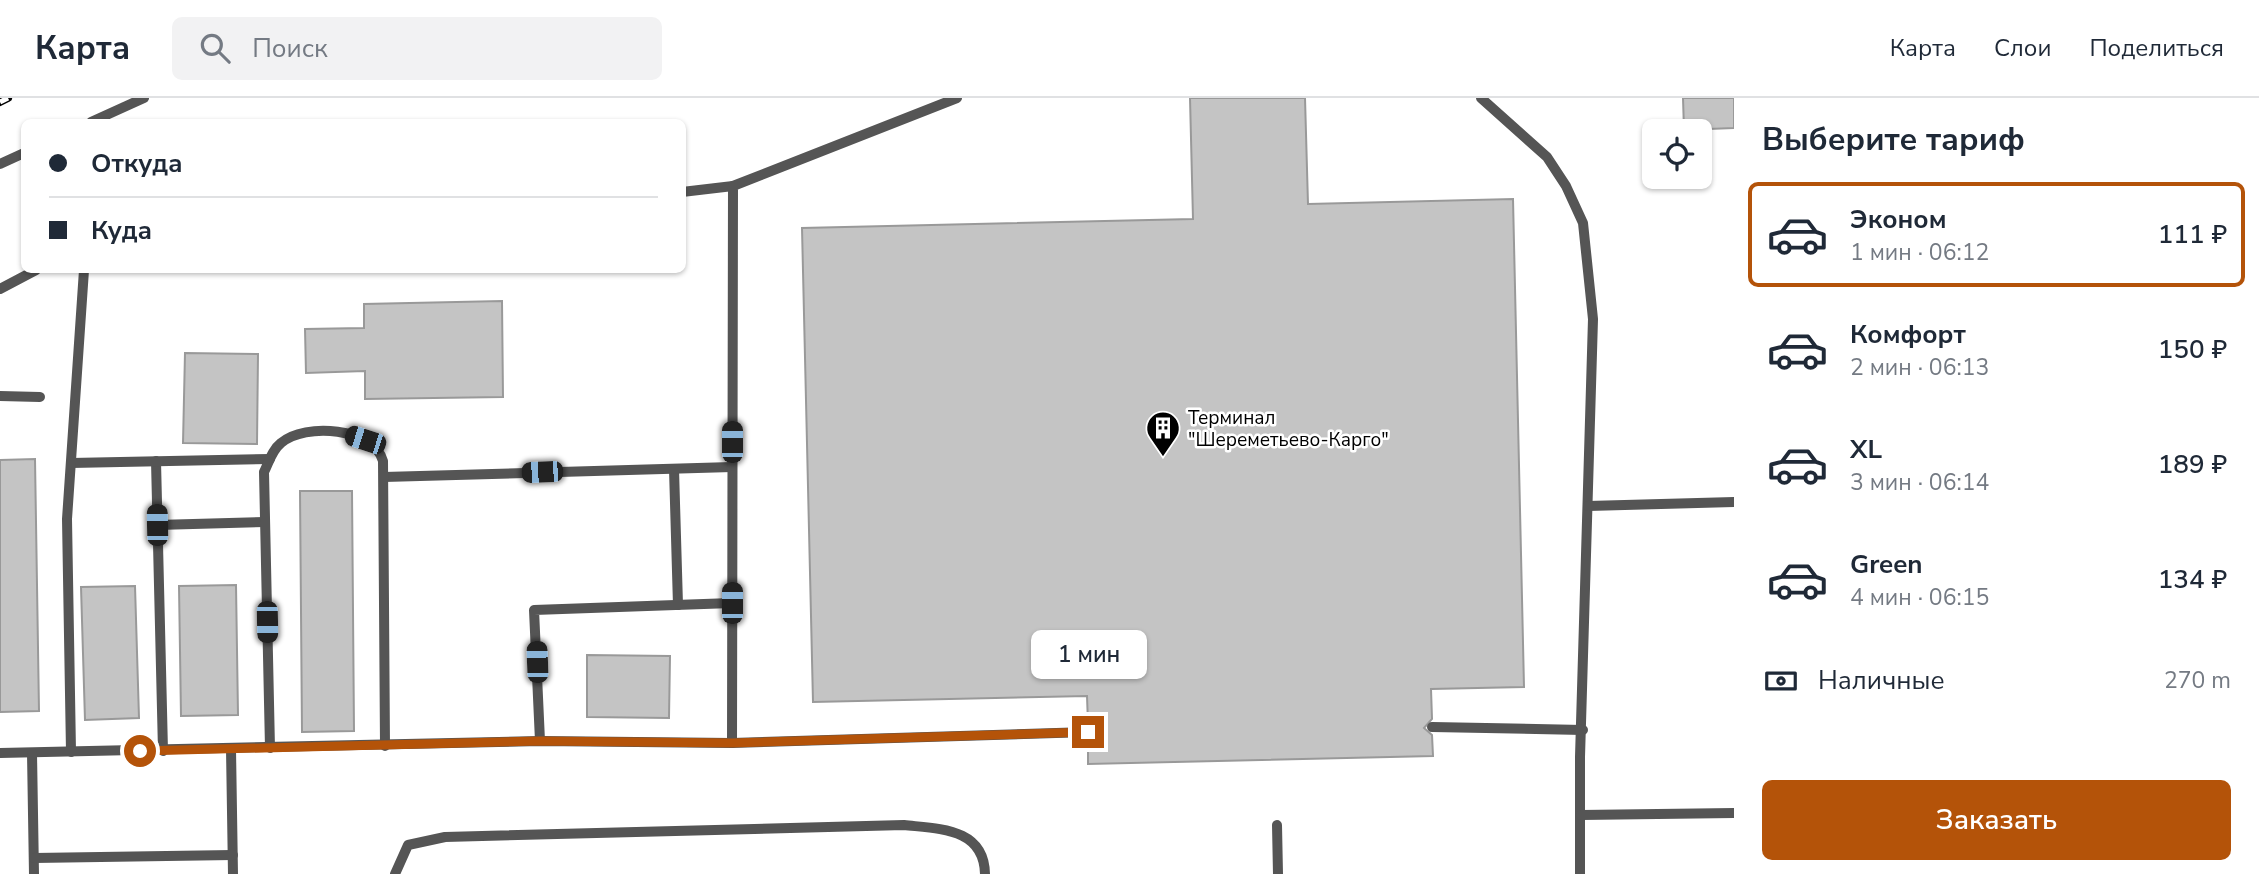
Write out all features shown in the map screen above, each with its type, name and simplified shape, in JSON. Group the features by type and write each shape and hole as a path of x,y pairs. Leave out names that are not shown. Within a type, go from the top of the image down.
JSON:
{"lane":[{"path":"98,119 144,98"},
{"path":"686,192 733,186 957,98"},
{"path":"1481,98 1547,157 1566,186 1583,223 1592,319 1583,730 1580,757 1580,874"},
{"path":"0,164 21,154"},
{"path":"732,743 733,186"},
{"path":"0,289 30,273"},
{"path":"71,752 67,519 84,273"},
{"path":"0,396 40,397"},
{"path":"270,748 264,472 281,443 294,434 324,429 375,446 381,452 384,477 385,746"},
{"path":"71,463 270,459"},
{"path":"156,461 163,751"},
{"path":"384,477 732,467"},
{"path":"674,469 678,605"},
{"path":"1588,506 1734,502"},
{"path":"157,525 265,522"},
{"path":"540,741 534,610 732,603"},
{"path":"1432,727 1583,730"},
{"path":"0,753 540,741 732,743 1088,732"},
{"path":"231,749 233,874"},
{"path":"32,753 34,874"},
{"path":"1581,815 1734,813"},
{"path":"395,874 408,845 445,837 904,825 962,833 979,849 985,874"},
{"path":"1277,825 1278,874"},
{"path":"34,858 233,855"}],"building":[{"name":"Терминал \"Шереметьево-Карго\"","path":"1190,98 1305,98 1308,204 1513,199 1524,687 1431,689 1432,719 1424,728 1432,735 1433,756 1088,764 1088,740 1096,732 1094,727 1088,724 1087,696 813,702 802,228 1193,219"},
{"path":"1683,98 1734,98 1734,128 1712,129 1712,119 1684,119"},
{"path":"502,301 503,397 365,399 365,371 306,373 305,329 364,328 364,304"},
{"path":"185,353 258,354 257,444 183,443"},
{"path":"35,459 39,711 0,712 0,460"},
{"path":"300,491 352,491 354,731 302,732"},
{"path":"236,585 238,715 181,716 179,586"},
{"path":"135,586 139,718 85,720 81,587"},
{"path":"587,655 670,656 669,718 587,717"}],"railway":[{"path":"0,102 8,98"}],"place":[{"name":"Терминал \"Шереметьево-Карго\"","path":"1163,458"}],"route":[{"path":"140,751 540,741 732,743 1088,732"}]}
